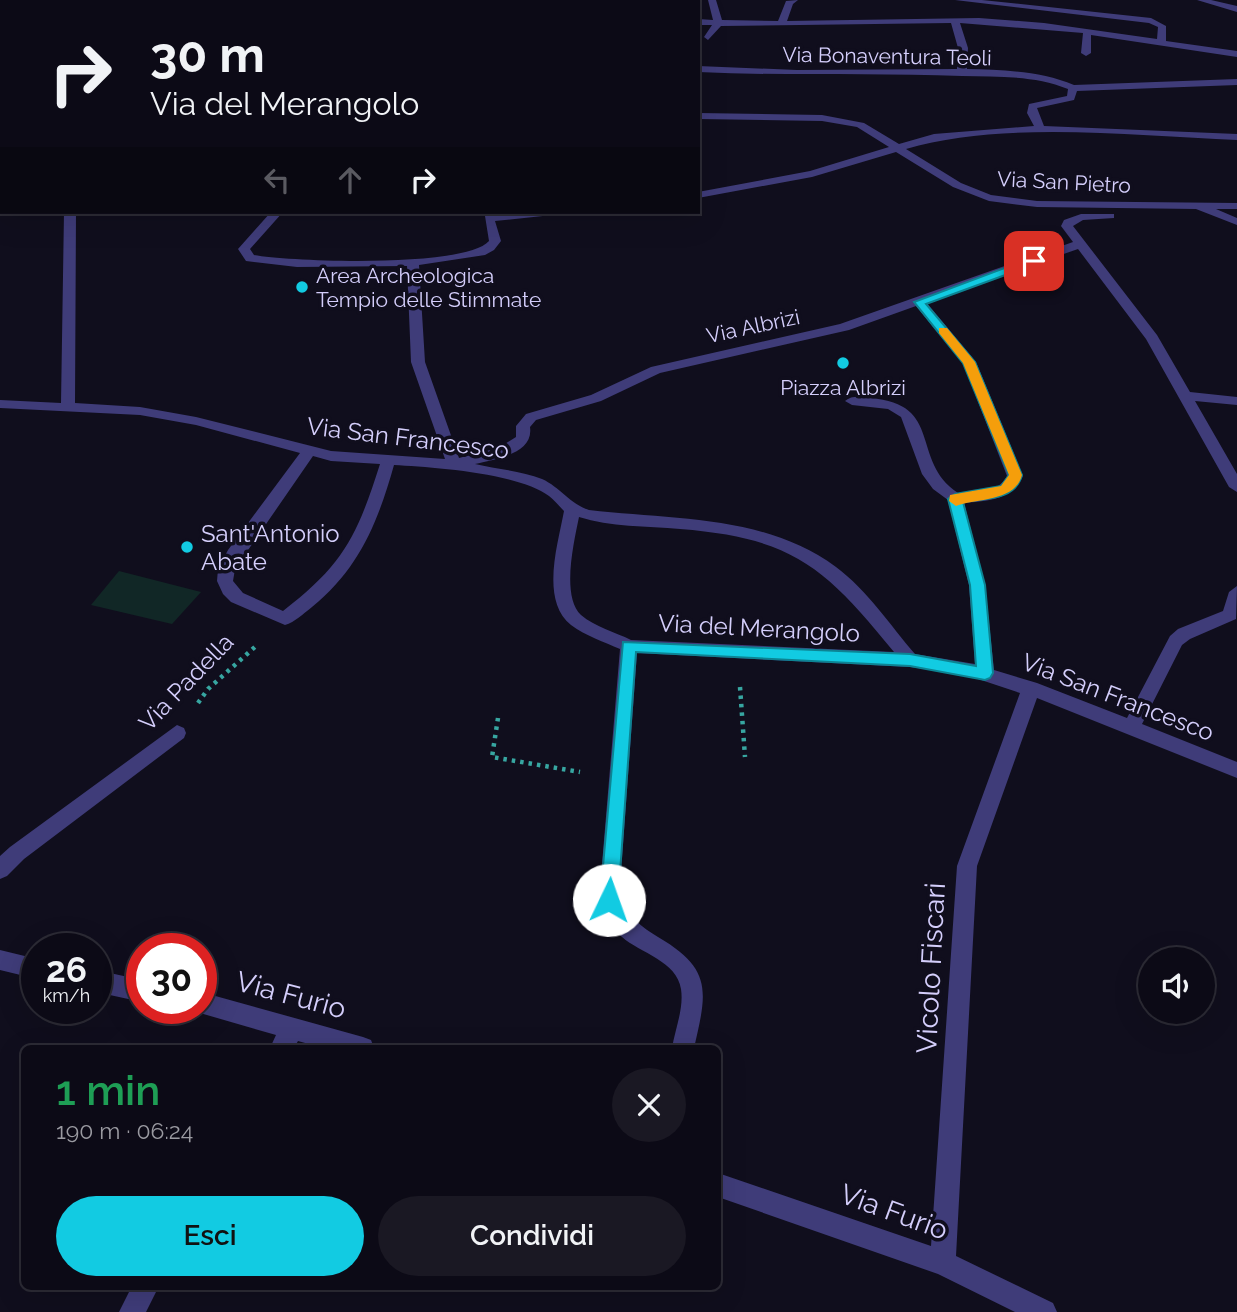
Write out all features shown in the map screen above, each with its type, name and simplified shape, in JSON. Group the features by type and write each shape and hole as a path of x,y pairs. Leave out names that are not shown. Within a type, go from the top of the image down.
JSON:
{"street":[{"path":"712,0 718,23"},
{"path":"780,24 789,3 794,0"},
{"path":"959,0 1146,19 1161,26 1161,43"},
{"path":"1202,0 1237,9"},
{"path":"700,22 780,24 955,20 1013,23 1237,54"},
{"path":"955,20 963,48 962,73"},
{"path":"708,37 718,23"},
{"path":"1086,52 1087,33"},
{"name":"Via Bonaventura Teoli","path":"700,69 962,73 1048,79 1073,88"},
{"path":"1041,130 1032,113 1032,106 1071,98 1073,88 1237,82"},
{"name":"Via San Pietro","path":"700,116 849,121 871,129 957,185 989,198 1037,204 1198,206 1237,222"},
{"path":"700,195 812,174 942,136 1041,130 1237,137"},
{"path":"1237,206 1198,206 1073,219 1067,226 1148,331 1237,487"},
{"path":"68,406 70,214"},
{"path":"275,214 244,249 250,258 351,263 468,256 487,250 495,241 488,215 509,214"},
{"name":"Via Albrizi","path":"453,464 507,450 524,437 523,426 531,417 596,398 656,370 824,332 919,302 1080,244"},
{"path":"413,261 418,362 453,464"},
{"path":"919,302 969,362 1016,475 1013,484 1005,490 955,499"},
{"path":"1185,396 1237,401"},
{"path":"852,401 883,403 903,410 915,425 923,458 934,481 955,499 977,585 985,673"},
{"name":"Via San Francesco","path":"0,404 68,406 161,414 308,452 388,461 453,464 535,482 554,492 572,510 605,517 724,528 781,543 817,561 841,580 910,660 985,673 1031,688 1237,770"},
{"path":"308,452 225,567 223,578 231,594 285,619 324,590 358,550 388,461"},
{"path":"572,510 562,582 564,601 578,620 629,646"},
{"path":"1131,729 1176,641 1184,634 1230,623 1237,592"},
{"name":"Via del Merangolo","path":"684,1045 692,1008 688,974 678,961 621,926 609,900 629,646 910,660"},
{"name":"Vicolo Fiscari","path":"943,1263 967,866 1031,688"},
{"name":"Via Padella","path":"0,870 17,853 177,733"},
{"path":"0,960 21,965"},
{"name":"Via Furio","path":"217,1007 353,1045"},
{"path":"283,1045 294,1027"},
{"name":"Via Furio","path":"721,1186 943,1263 1044,1312"},
{"path":"131,1312 144,1290"}],"path":[{"name":"Via Padella","path":"177,733 208,690 285,619"},
{"path":"738,651 745,757"},
{"path":"498,718 492,757 619,779"}],"green space":[{"path":"119,571 201,592 172,624 91,605"}],"slow traffic":[{"path":"943,331 969,362 1016,475 1013,484 996,494 955,499 956,501"}],"place":[{"name":"Area Archeologica Tempio delle Stimmate","path":"302,287"},
{"name":"Piazza Albrizi","path":"843,363"},
{"name":"Sant'Antonio Abate","path":"187,547"}],"route":[{"path":"609,900 629,646 910,660 985,673 977,585 955,499 996,494 1013,484 1016,475 969,362 919,302 1034,261"}]}
